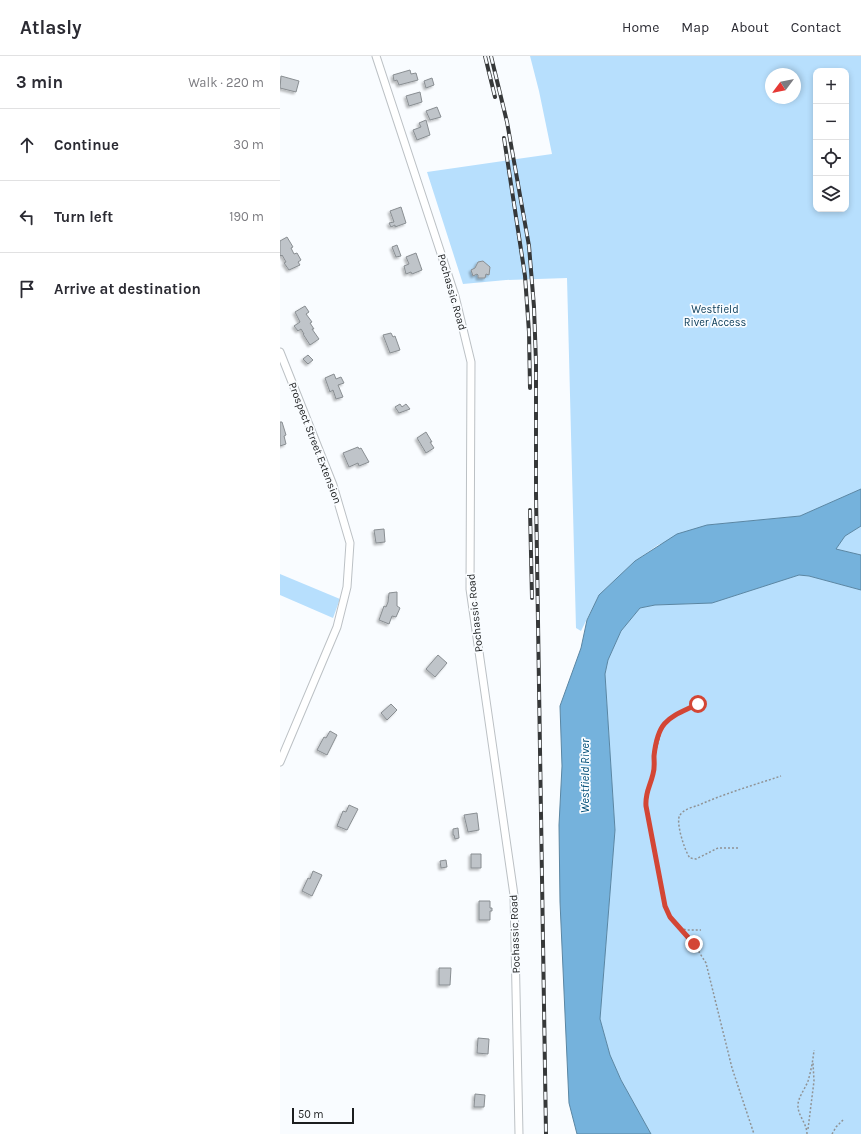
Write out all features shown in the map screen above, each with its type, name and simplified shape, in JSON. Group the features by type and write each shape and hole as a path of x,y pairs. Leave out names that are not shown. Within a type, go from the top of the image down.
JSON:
{"street":[{"name":"Pochassic Road","path":"376,56 455,296 471,362 470,589 514,895 519,1134"},
{"name":"Prospect Street Extension","path":"280,352 333,485 350,543 347,587 337,627 280,762"}],"path":[{"path":"698,704 672,716 663,725 655,754 653,776 647,790 646,806 665,906 670,917 694,944 708,967 732,1068 754,1134"},
{"path":"738,848 718,848 696,859 690,858 679,827 679,817 689,809 723,795 781,776"},
{"path":"680,928 687,930 701,930"},
{"path":"807,1134 806,1126 798,1106 799,1100 808,1082 814,1050"},
{"path":"807,1134 814,1081 812,1062"},
{"path":"832,1134 836,1127 844,1120"}],"green space":[{"name":"Westfield River Access","path":"530,56 861,56 861,489 800,516 707,525 658,545 635,561 599,595 581,631 576,628 567,278 506,280 463,284 427,172 552,154"},
{"path":"861,526 861,555 836,549 845,536"},
{"path":"280,574 340,599 333,618 280,595"},
{"path":"799,575 809,576 861,590 861,1134 651,1134 621,1080 610,1055 600,1019 615,830 605,674 608,660 621,631 640,608 655,605 712,603"}],"water":[{"name":"Westfield River","path":"861,489 861,526 845,536 836,549 861,555 861,590 809,576 799,575 712,603 655,605 640,608 621,631 608,660 605,674 615,830 600,1019 610,1055 621,1080 651,1134 577,1134 569,1103 560,902 559,825 562,766 560,706 581,648 587,620 599,595 635,561 677,534 707,525 800,516"}],"building":[{"path":"410,70 411,74 416,73 418,80 399,85 397,80 394,81 393,75"},
{"path":"281,76 299,81 296,92 280,88"},
{"path":"432,78 434,85 426,88 424,81"},
{"path":"420,92 422,102 409,106 406,96"},
{"path":"437,107 441,117 430,120 426,111"},
{"path":"426,120 430,135 417,140 413,130 421,127 419,123"},
{"path":"401,207 406,223 391,227 389,223 394,222 390,211"},
{"path":"287,237 293,247 291,248 294,254 297,253 301,260 298,262 300,265 289,270 284,263 286,262 282,255 280,255 280,241"},
{"path":"397,245 401,256 396,257 392,247"},
{"path":"416,253 422,270 412,274 411,272 406,274 404,266 409,264 406,257"},
{"path":"483,261 490,267 489,275 486,274 485,278 478,278 477,274 473,276 471,270 475,268 478,262"},
{"path":"305,306 309,312 306,314 312,322 310,323 314,329 312,329 319,339 310,345 301,329 298,331 294,326 300,322 295,312"},
{"path":"391,333 393,337 395,336 400,350 390,353 383,335"},
{"path":"308,355 313,360 308,364 303,359"},
{"path":"334,374 336,379 341,377 344,383 338,385 343,397 336,399 333,390 330,392 325,378"},
{"path":"400,404 402,407 406,404 410,409 399,413 395,407"},
{"path":"280,422 282,422 286,435 284,436 286,444 280,446"},
{"path":"426,432 434,448 426,453 417,438"},
{"path":"358,447 359,449 361,448 369,462 359,466 358,463 349,467 343,453"},
{"path":"384,529 385,542 376,543 374,530"},
{"path":"397,592 397,606 400,608 396,617 392,616 389,624 379,620 384,606 386,607 388,602 389,593"},
{"path":"438,655 447,663 435,677 426,669"},
{"path":"391,704 397,710 387,720 381,713"},
{"path":"330,731 337,735 327,755 317,750 324,737 326,738"},
{"path":"349,805 358,809 347,830 337,826 343,811 346,812"},
{"path":"477,813 479,830 468,832 464,815"},
{"path":"458,828 459,838 455,839 453,829"},
{"path":"471,854 481,854 481,868 471,868"},
{"path":"446,860 447,867 441,868 440,861"},
{"path":"313,871 322,875 312,896 302,891 308,878 310,879"},
{"path":"479,901 490,901 490,908 492,908 492,911 490,911 490,920 479,920"},
{"path":"439,968 451,968 450,985 439,985"},
{"path":"478,1038 489,1039 488,1054 477,1053"},
{"path":"475,1094 485,1095 484,1107 474,1107"}],"railway":[{"path":"485,56 495,97"},
{"path":"491,56 507,122 529,246 534,307 546,1134"},
{"path":"504,138 525,276 529,332 530,388"},
{"path":"530,510 532,598"}],"route":[{"path":"694,944 670,917 665,906 646,806 646,798 647,790 653,776 659,734 663,725 672,716 698,704"}]}
